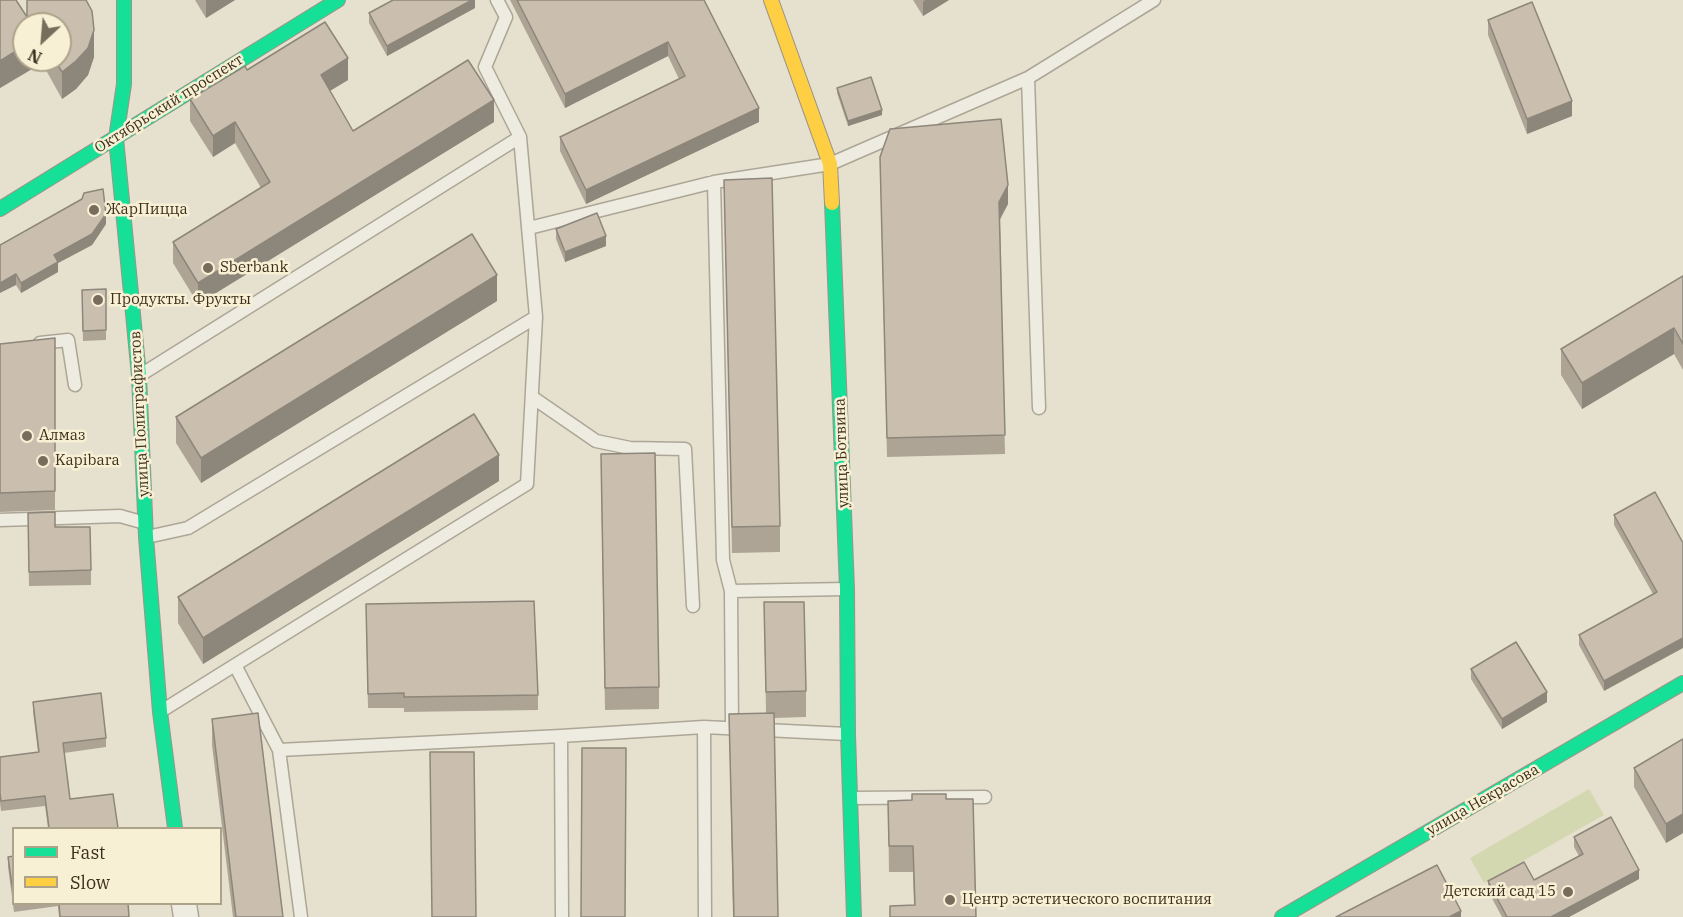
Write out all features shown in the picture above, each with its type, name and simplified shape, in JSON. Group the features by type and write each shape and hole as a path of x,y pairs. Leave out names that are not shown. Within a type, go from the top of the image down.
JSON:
{"street":[{"name":"улица Полиграфистов","path":"124,0 124,84 116,138 139,376 146,530 160,712 175,827"},
{"name":"Октябрьский проспект","path":"0,209 338,0"},
{"name":"улица Ботвина","path":"771,0 830,164 847,589 848,734 854,917"},
{"name":"улица Некрасова","path":"1282,917 1683,683"}],"lane":[{"path":"160,712 527,484 536,317 520,137 485,67 506,17 497,0"},
{"path":"529,228 714,182 830,164 1028,78 1154,0"},
{"path":"1028,78 1039,408"},
{"path":"139,376 520,137"},
{"path":"714,182 723,560 731,591 732,728"},
{"path":"0,520 120,516 146,530 188,528 536,317"},
{"path":"23,344 68,340 75,386"},
{"path":"532,397 596,441 630,448 685,449 693,606"},
{"path":"731,591 847,589"},
{"path":"235,665 279,750 301,917"},
{"path":"279,750 704,727 848,734"},
{"path":"704,727 705,917"},
{"path":"561,736 562,917"},
{"path":"850,798 985,796"}],"green space":[{"path":"1589,789 1604,815 1484,883 1470,858"}],"building":[{"path":"0,0 16,0 24,12 12,12 12,54 0,61"},
{"path":"27,0 86,0 92,11 94,30 88,48 72,64 72,12 27,12"},
{"path":"393,0 472,0 387,46 369,13"},
{"path":"517,0 704,0 759,108 586,190 560,137 685,76 668,42 565,94"},
{"path":"1532,2 1572,101 1527,119 1488,20"},
{"path":"325,22 348,58 321,75 353,131 468,60 494,100 198,283 173,242 270,182 235,122 213,136 190,99 245,66 247,70"},
{"path":"871,77 882,110 848,121 837,88"},
{"path":"1001,119 1008,185 999,202 1005,435 887,438 880,157 890,129"},
{"path":"772,178 780,526 732,527 724,180"},
{"path":"103,189 106,214 92,234 54,255 58,262 21,283 16,274 0,283 0,245 82,199 84,193"},
{"path":"597,213 606,236 565,252 556,229"},
{"path":"472,234 497,275 201,458 176,417"},
{"path":"1683,276 1683,344 1674,328 1582,383 1561,349"},
{"path":"106,289 106,330 83,331 82,290"},
{"name":"Алмаз","path":"55,338 55,491 0,493 0,344"},
{"path":"474,414 499,455 203,638 178,597"},
{"path":"655,453 659,687 605,688 601,454"},
{"path":"1655,492 1683,543 1683,638 1604,681 1579,635 1657,592 1614,515"},
{"path":"55,512 55,527 90,527 91,570 29,572 28,513"},
{"path":"534,601 538,695 404,697 404,693 368,694 366,604"},
{"path":"764,602 804,602 806,691 766,692"},
{"path":"1516,642 1547,692 1502,719 1471,669"},
{"path":"101,693 106,738 63,743 70,799 113,794 118,827 49,827 45,796 1,801 0,757 39,752 33,702"},
{"path":"258,713 283,917 236,917 212,719"},
{"path":"774,713 778,917 734,917 729,714"},
{"path":"1683,739 1683,814 1666,824 1634,768"},
{"path":"582,748 626,748 625,917 581,917"},
{"path":"430,752 474,752 476,917 432,917"},
{"path":"912,794 946,794 946,799 973,799 976,917 890,917 890,906 915,905 913,846 889,846 888,801 912,800"},
{"name":"Детский сад 15","path":"1611,817 1639,870 1551,917 1507,917 1488,881 1524,862 1534,880 1583,854 1574,837"},
{"path":"12,856 12,885 8,857"},
{"path":"1437,865 1461,911 1449,917 1336,917"},
{"path":"59,905 128,905 129,917 60,917"}],"traffic: fast":[{"path":"124,0 124,84 116,138 139,376 146,537 160,712 175,827"},
{"path":"0,209 338,0"},
{"path":"832,203 847,589 848,734 854,917"},
{"path":"1282,917 1683,683"}],"traffic: slow":[{"path":"771,0 830,164 832,203"}],"place":[{"name":"ЖарПицца","path":"94,210"},
{"name":"Sberbank","path":"208,268"},
{"name":"Продукты. Фрукты","path":"98,300"},
{"name":"Алмаз","path":"27,436"},
{"name":"Kapibara","path":"43,461"},
{"name":"Детский сад 15","path":"1568,892"},
{"name":"Центр эстетического воспитания","path":"950,900"}]}
